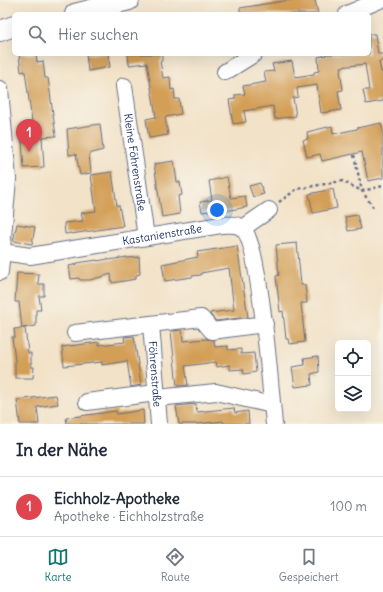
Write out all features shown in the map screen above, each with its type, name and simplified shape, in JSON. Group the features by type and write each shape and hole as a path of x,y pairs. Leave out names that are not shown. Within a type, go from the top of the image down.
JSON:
{"main road":[{"path":"83,12 129,0"},
{"path":"0,31 12,27"}],"street":[{"path":"352,12 380,0"},
{"path":"225,72 251,56"},
{"name":"Kleine Föhrenstraße","path":"124,86 146,237"},
{"path":"0,89 8,179 0,272"},
{"path":"269,210 243,228 248,236 257,275 265,324 274,424"},
{"name":"Kastanienstraße","path":"2,252 30,256 221,225 233,224 243,228"},
{"path":"75,333 201,318 212,331 265,324"},
{"name":"Föhrenstraße","path":"151,324 159,424"},
{"path":"86,402 157,395 216,392 272,405"}],"path":[{"path":"354,156 362,191 376,210"},
{"path":"269,210 297,188 342,181 362,191 383,187"}],"building":[{"path":"290,0 315,0 318,12 240,12 240,8"},
{"path":"371,34 375,34 378,54 383,54 383,61 379,61 381,72 383,72 383,101 366,104 363,90 369,90 365,64 341,67 342,70 340,70 343,90 338,91 341,110 321,113 317,85 297,88 298,97 293,98 296,116 275,119 273,106 244,111 246,122 233,124 229,100 235,99 235,95 245,94 243,86 266,82 264,72 274,71 272,64 292,61 295,77 314,74 314,72 319,71 318,57 371,56"},
{"path":"19,56 36,56 37,62 43,61 45,78 48,78 56,136 42,137 44,167 24,168 21,131 33,129 25,71 21,72"},
{"path":"86,56 108,56 110,67 88,71"},
{"path":"128,56 162,56 162,61 160,61 163,78 170,77 171,90 174,89 175,99 179,99 181,114 165,117 168,135 149,138 146,119 156,117 147,63 129,65"},
{"path":"381,123 383,131 383,178 368,181 362,152 322,161 320,154 307,157 303,140 308,139 307,132 332,126 333,134"},
{"path":"100,124 103,150 89,154 91,173 80,175 76,154 69,155 67,129"},
{"path":"174,161 177,182 180,182 182,195 178,196 180,214 162,217 154,164"},
{"path":"112,172 117,206 119,205 123,226 65,234 64,223 83,221 81,213 96,211 91,175"},
{"path":"227,177 231,198 245,196 247,207 225,211 225,209 202,212 200,202 212,200 209,181"},
{"path":"260,183 264,194 253,197 249,186"},
{"path":"333,189 337,208 313,213 309,194"},
{"path":"357,215 361,229 348,231 345,217"},
{"path":"17,224 35,227 32,244 13,241"},
{"path":"297,243 301,285 305,285 307,303 301,303 305,342 289,344 288,339 286,339 283,311 280,312 276,276 279,275 276,245"},
{"path":"237,246 248,317 216,321 210,314 234,310 229,268 201,273 201,275 192,277 165,281 162,264 198,257 197,252"},
{"path":"139,257 140,274 136,275 136,279 112,283 111,274 90,280 80,280 79,278 71,279 69,266 77,263"},
{"path":"17,273 39,274 38,284 44,284 44,296 39,296 41,310 36,310 36,326 22,328 19,302 15,302"},
{"path":"25,328 28,353 31,353 31,367 34,367 33,378 15,378 15,360 12,337 15,337 14,329"},
{"path":"182,330 183,341 207,339 214,340 215,347 228,346 228,350 241,349 241,354 254,353 256,372 244,374 243,369 230,370 230,365 217,367 216,362 185,366 188,385 177,386 171,331"},
{"path":"134,336 141,385 131,387 127,361 102,365 102,362 64,366 62,347 99,342 99,345 125,342 124,337"},
{"path":"318,356 319,372 311,374 312,385 295,387 292,367 305,365 304,358"},
{"path":"56,395 58,404 37,407 39,424 20,424 17,400"},
{"path":"196,404 197,412 234,408 235,413 248,411 249,424 224,424 223,421 197,424 179,424 176,406"},
{"path":"143,410 144,424 67,424 66,418 116,411 117,414"}],"place":[{"name":"Eichholz-Apotheke","path":"29,152"}]}
